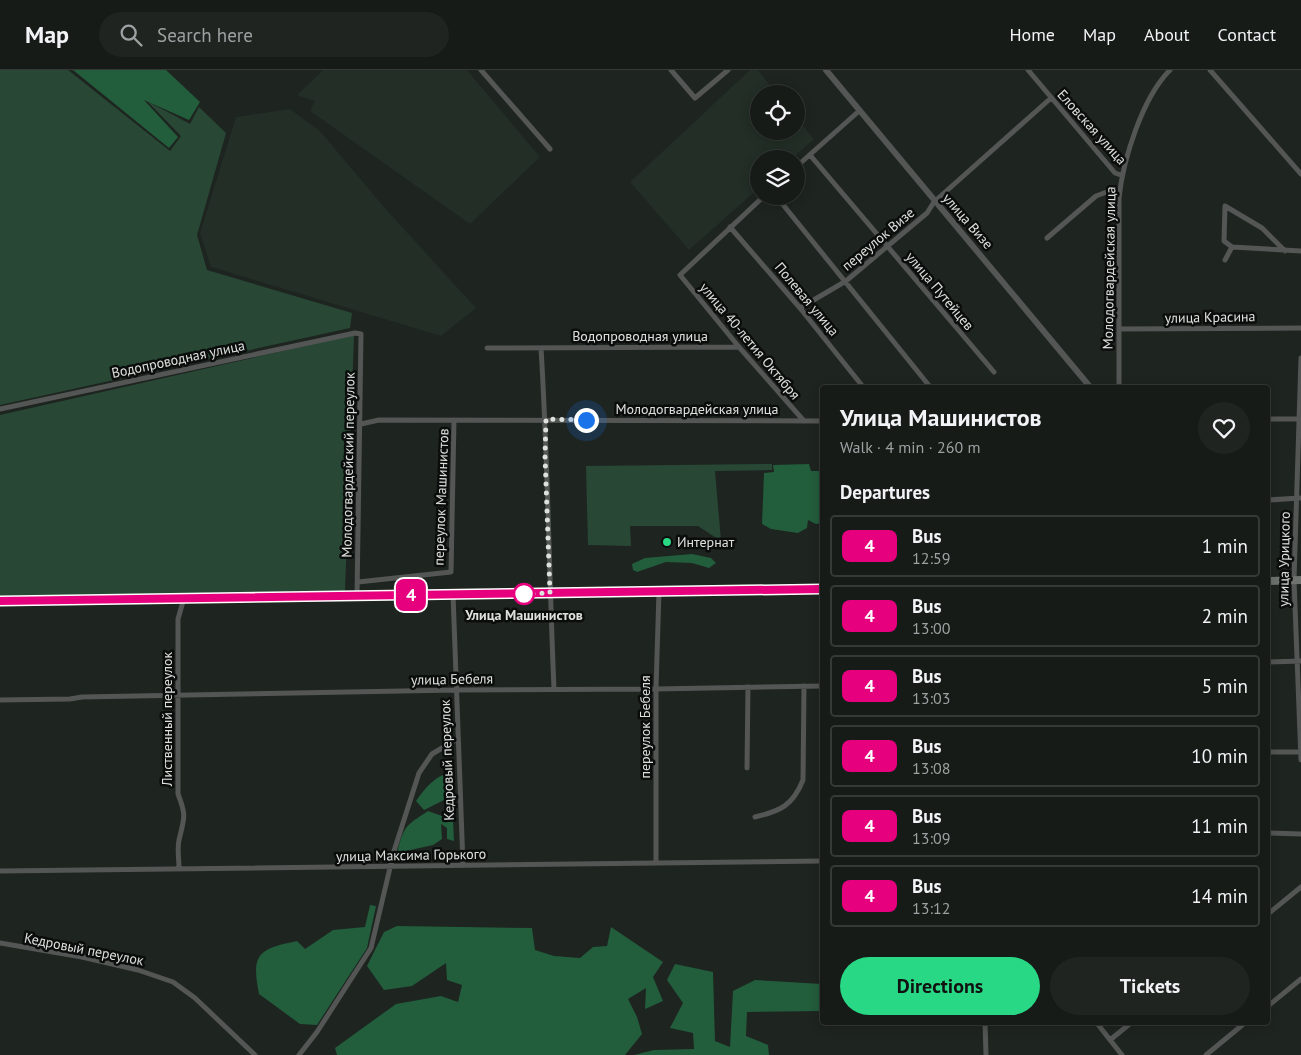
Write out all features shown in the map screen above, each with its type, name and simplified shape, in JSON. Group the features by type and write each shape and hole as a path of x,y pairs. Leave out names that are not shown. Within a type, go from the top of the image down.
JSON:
{"main road":[{"path":"1270,581 1297,580"},
{"path":"0,601 820,589"}],"street":[{"path":"482,70 550,149"},
{"path":"671,70 694,98 728,70"},
{"name":"улица Визе","path":"826,70 934,202 1088,385"},
{"name":"Еловская улица","path":"1028,70 1115,173 1122,175"},
{"name":"Молодогвардейская улица","path":"1119,385 1120,187 1130,144 1151,96 1170,70"},
{"path":"1210,70 1301,174"},
{"name":"переулок Визе","path":"800,308 846,281 888,246 927,213 934,202 1051,98"},
{"path":"805,159 859,111"},
{"name":"улица Путейцев","path":"810,155 994,372"},
{"path":"1047,238 1096,196 1120,187"},
{"path":"730,227 754,205"},
{"path":"783,205 929,385"},
{"path":"1285,250 1262,228 1225,206 1224,242 1232,247 1301,252"},
{"name":"улица 40-летия Октября","path":"730,227 680,275 739,347 804,421"},
{"name":"Полевая улица","path":"730,227 800,308 862,385"},
{"path":"1224,260 1232,247"},
{"name":"улица Красина","path":"1119,330 1301,328"},
{"name":"Водопроводная улица","path":"0,409 355,333 361,334"},
{"name":"Молодогвардейский переулок","path":"357,596 361,334"},
{"name":"Водопроводная улица","path":"487,348 739,347"},
{"path":"542,348 546,419 545,456 554,689"},
{"name":"улица Урицкого","path":"1301,358 1297,580 1301,760"},
{"path":"1270,419 1300,419"},
{"name":"Молодогвардейская улица","path":"361,424 379,420 820,421"},
{"name":"переулок Машинистов","path":"358,582 451,572 454,420"},
{"path":"1270,500 1299,498"},
{"name":"переулок Бебеля","path":"656,863 656,689 659,591"},
{"name":"Кедровый переулок","path":"453,594 463,866"},
{"name":"Лиственный переулок","path":"179,868 179,841 183,829 184,810 178,794 178,620 184,598"},
{"path":"1270,662 1299,661"},
{"path":"755,817 774,812 789,804 799,791 803,780 804,686"},
{"name":"улица Бебеля","path":"0,700 456,690 820,686"},
{"path":"747,768 748,687"},
{"path":"299,1055 317,1032 371,948 390,866 419,773 432,754 458,739"},
{"path":"1270,752 1301,752"},
{"path":"1270,833 1301,834"},
{"name":"улица Максима Горького","path":"0,871 820,861"},
{"path":"1270,912 1301,887"},
{"name":"Кедровый переулок","path":"0,943 82,957 138,970 173,982 195,998 255,1055"},
{"path":"1270,1004 1301,979"},
{"path":"985,1025 986,1055"},
{"path":"1098,1025 1122,1055"},
{"path":"1110,1040 1128,1025"},
{"path":"1206,1055 1242,1025"}],"shaded area":[{"path":"323,70 467,70 540,157 470,224 310,111 315,101 297,95"},
{"path":"750,70 758,70 770,85 750,85 750,140 805,140 805,128 814,139 802,150 750,150 750,196 689,250 630,182"},
{"path":"290,109 320,131 384,207 476,308 441,336 211,267 200,233 236,117"}],"green space":[{"path":"0,70 68,70 170,151 181,136 147,101 190,124 199,107 226,133 197,235 207,270 352,313 350,328 0,405"},
{"path":"73,70 166,70 200,102 189,120 144,100 178,137 169,148"},
{"path":"354,335 345,591 0,597 0,415"},
{"path":"772,464 772,470 715,471 721,541 698,526 630,526 631,546 588,545 586,466"},
{"path":"809,464 811,471 820,471 820,523 816,524 808,520 807,528 798,533 771,529 762,524 764,473 774,472 773,465"},
{"path":"692,554 711,558 716,563 709,568 692,563 666,562 637,572 633,570 632,564 645,558"},
{"path":"450,772 453,789 446,799 424,810 416,801 430,784"},
{"path":"428,811 453,820 454,841 447,839 447,828 441,824 442,839 433,845 397,853 406,828"},
{"path":"370,905 376,906 367,948 317,1025 300,1024 259,994 257,962 266,951 273,947 297,941 305,949 333,930 365,927"},
{"path":"397,926 532,928 535,950 554,956 580,958 593,947 607,946 611,927 663,962 653,977 663,1001 645,1009 646,988 628,999 637,1017 642,1034 625,1055 337,1055 335,1048 396,1004 441,996 458,1002 462,985 447,980 446,963 412,986 384,990 367,966 384,932"},
{"path":"675,964 713,972 715,1041 730,1047 733,991 755,980 820,984 820,1011 747,1012 746,1036 768,1045 769,1055 634,1055 654,1050 694,1049 693,1033 670,1028 683,1003 667,980"}],"bus line":[{"name":"4","path":"0,601 820,589"}],"place":[{"name":"Интернат","path":"667,542"},
{"name":"Улица Машинистов","path":"524,594"}],"route":[{"path":"524,594 550,593 545,456 546,419 586,420"}]}
